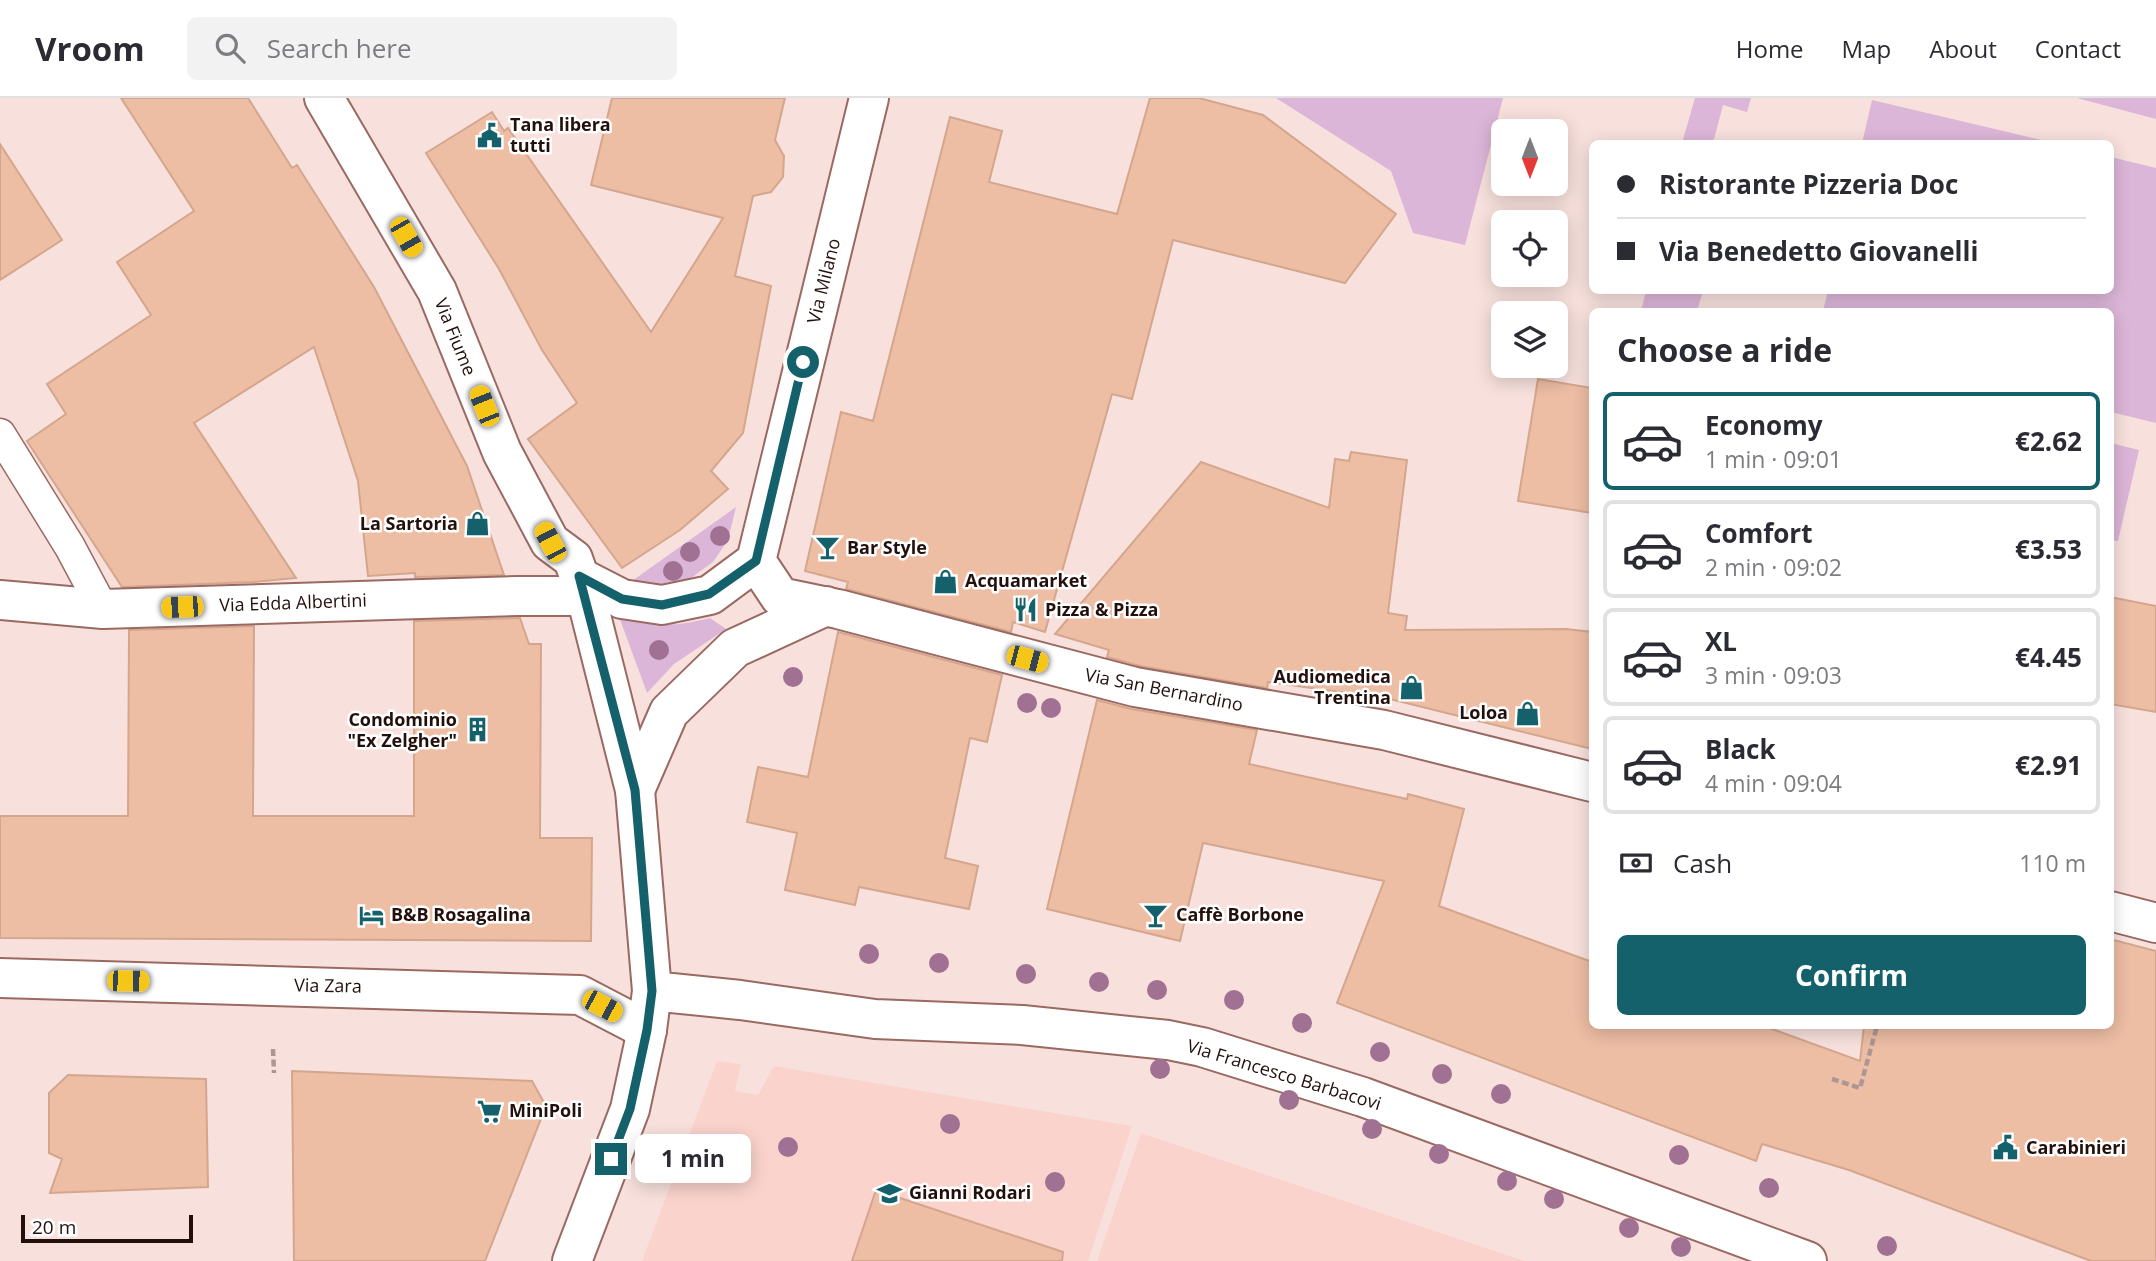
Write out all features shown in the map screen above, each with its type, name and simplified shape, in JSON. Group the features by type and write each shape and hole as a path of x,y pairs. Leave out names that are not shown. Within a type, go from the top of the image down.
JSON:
{"street":[{"name":"Via Fiume","path":"324,98 437,291 502,452 550,542 573,559 583,586"},
{"name":"Via Milano","path":"756,561 869,98"},
{"path":"583,586 622,599 662,605 709,594 756,561"},
{"name":"Via San Bernardino","path":"756,561 780,597 826,606 1135,687 1384,730 1589,781"},
{"path":"572,1261 630,1109 647,1030 652,991 635,790 583,586"},
{"name":"Via Edda Albertini","path":"0,600 103,609 517,596 583,586"},
{"path":"635,790 668,712 725,657 735,648 826,606"},
{"path":"2114,912 2156,923"},
{"name":"Via Zara","path":"0,978 568,994 580,995 647,1030"},
{"name":"Via Francesco Barbacovi","path":"652,991 875,1018 1022,1025 1168,1040 1202,1047 1363,1097 1807,1261"}],"lane":[{"path":"0,434 70,547 103,609"}],"path":[{"path":"1832,1079 1860,1088 1876,1029"},
{"path":"273,1049 274,1073"}],"shaded area":[{"path":"1276,98 1503,98 1498,119 1491,119 1491,144 1465,245 1413,233 1391,171"},
{"path":"1695,98 1751,98 1747,112 1723,105 1714,140 1683,140"},
{"path":"2077,98 2156,98 2156,119"},
{"path":"1872,100 2041,140 1863,140"},
{"path":"2114,158 2156,168 2156,423 2114,413 2114,308 1824,308 1827,294 2114,294"},
{"path":"1645,294 1702,294 1698,308 1642,308"},
{"path":"2114,444 2139,450 2118,541 2114,540"},
{"path":"736,507 728,540 713,562 684,583 659,590 632,581"},
{"path":"618,614 664,625 710,618 726,629 674,664 647,693"},
{"name":"Gianni Rodari","path":"717,1061 741,1064 735,1091 758,1095 774,1066 1132,1126 1088,1261 642,1261"},
{"path":"1141,1133 1525,1261 1097,1261"}],"building":[{"path":"121,98 248,98 292,168 297,165 374,287 467,466 504,575 415,577 415,573 368,576 358,481 314,347 194,423 296,578 122,587 27,441 66,414 47,384 151,315 117,262 194,211"},
{"path":"612,98 785,98 775,140 784,156 783,177 771,192 753,196 735,276 771,286 743,433 711,471 728,489 680,530 622,568 528,439 577,403 542,350 499,269 426,153 492,112 504,131 508,128 651,332 723,218 591,185"},
{"path":"1150,98 1199,98 1263,115 1396,214 1345,283 1173,240 1132,399 1112,394 1045,632 1013,622 1011,632 846,589 848,582 805,571 841,412 873,421 950,117 1002,131 989,182 1117,214"},
{"path":"0,144 62,240 0,280"},
{"path":"1538,379 1589,388 1589,513 1518,501"},
{"path":"1351,452 1407,460 1388,613 1407,616 1405,630 1566,629 1589,632 1589,748 1390,699 1268,682 1267,688 1140,666 1107,657 1109,650 1055,634 1201,462 1329,508 1335,459 1349,461"},
{"path":"2114,598 2156,606 2156,712 2114,705"},
{"name":"Condominio \"Ex Zelgher\"","path":"520,618 529,644 541,644 540,838 592,838 591,941 0,938 0,816 128,816 129,630 254,626 253,816 414,816 414,621"},
{"path":"838,632 1002,675 987,742 970,738 945,858 978,866 969,909 859,887 855,905 785,890 797,833 747,822 758,767 808,777"},
{"path":"1097,700 1131,709 1257,730 1249,764 1407,799 1408,794 1464,809 1439,906 1589,961 1589,1029 1772,1029 1860,1061 1864,1029 2114,1029 2114,940 2156,951 2156,1261 2091,1261 1849,1170 1762,1144 1756,1161 1337,1003 1384,881 1203,843 1180,941 1047,909"},
{"path":"292,1071 532,1081 546,1106 485,1261 294,1261"},
{"path":"68,1075 206,1079 208,1187 50,1193 62,1159 49,1153 49,1093"},
{"path":"876,1190 1063,1252 1062,1261 852,1261"}],"place":[{"name":"Tana libera tutti","path":"490,135"},
{"name":"La Sartoria","path":"478,524"},
{"name":"Bar Style","path":"827,548"},
{"name":"Acquamarket","path":"945,581"},
{"name":"Pizza & Pizza","path":"1025,610"},
{"name":"Audiomedica Trentina","path":"1411,687"},
{"name":"Loloa","path":"1528,713"},
{"name":"Condominio \"Ex Zelgher\"","path":"477,730"},
{"name":"B&B Rosagalina","path":"371,915"},
{"name":"Caffè Borbone","path":"1156,915"},
{"name":"MiniPoli","path":"489,1111"},
{"name":"Carabinieri","path":"2006,1148"},
{"name":"Gianni Rodari","path":"889,1193"}],"route":[{"path":"611,1159 630,1109 647,1030 652,991 635,790 579,576 622,599 662,605 709,594 756,561 803,362"}]}
